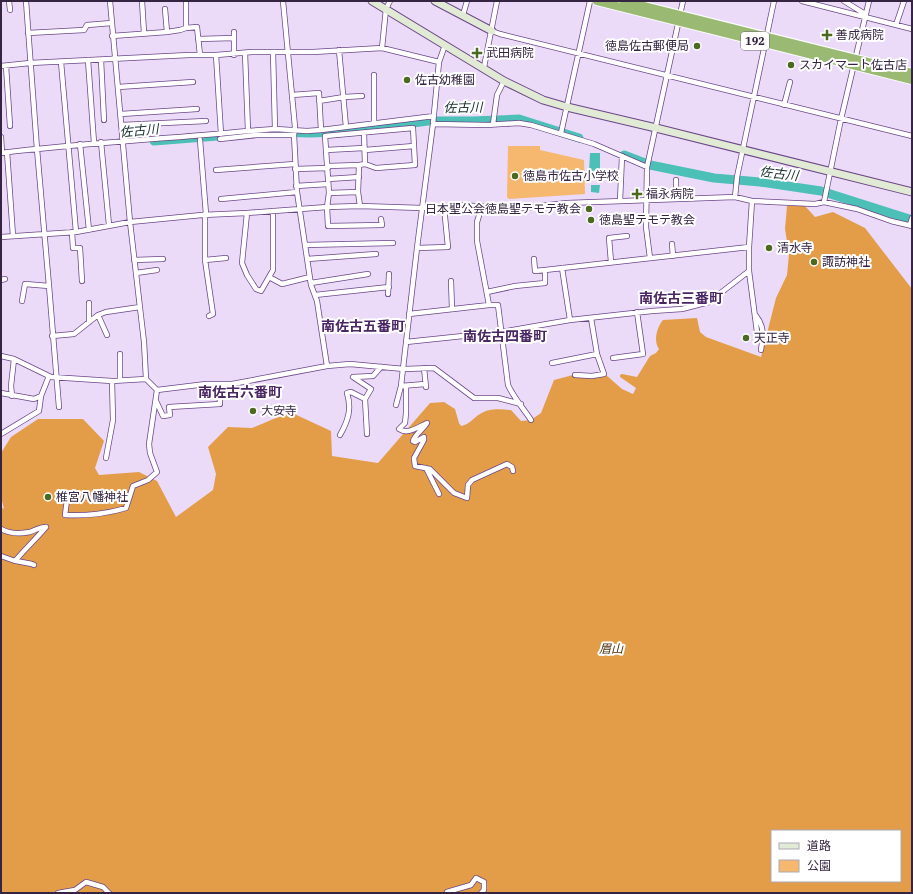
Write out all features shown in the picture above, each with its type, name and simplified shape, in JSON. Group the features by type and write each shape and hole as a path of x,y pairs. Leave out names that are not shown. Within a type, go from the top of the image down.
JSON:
{"highway":[{"name":"192","path":"597,1 680,18"},
{"name":"192","path":"624,1 680,18 766,40 855,62 912,73"},
{"name":"192","path":"855,62 912,80"}],"street":[{"path":"10,1 10,10"},
{"path":"26,1 52,336 59,406"},
{"path":"74,497 67,500 65,515 83,516 126,508 133,486 148,480 157,472 150,453 149,444 157,390 146,378 144,342 130,222 110,1"},
{"path":"142,1 144,33"},
{"path":"186,1 186,28"},
{"path":"283,1 292,95 296,186 304,245 311,283 317,301 327,366"},
{"path":"372,1 504,80 538,98 567,107 743,149 912,192"},
{"path":"382,48 386,9 390,1"},
{"path":"435,1 500,34 912,136"},
{"path":"463,15 467,1"},
{"path":"484,67 497,1"},
{"path":"561,132 590,1"},
{"path":"650,258 646,227 648,165 683,1"},
{"path":"735,197 737,179 774,1"},
{"path":"802,1 865,15 912,29"},
{"path":"844,1 865,15"},
{"path":"825,199 841,119 869,1"},
{"path":"896,25 904,1"},
{"path":"165,9 167,32"},
{"path":"28,33 84,30 87,25 112,23"},
{"path":"112,36 197,28 200,55"},
{"path":"234,32 234,55"},
{"path":"198,39 234,38"},
{"path":"445,45 439,62 406,342 404,370 405,423 399,429 408,432 427,423 425,427 415,436 413,441 415,442 424,437 424,440 414,458 415,466 430,469 454,494 467,498 468,485 472,480 507,464 512,467 513,471"},
{"path":"10,126 3,66 30,63 189,55 216,56 245,53 382,48 439,62"},
{"path":"339,50 346,127"},
{"path":"273,52 275,129"},
{"path":"245,53 248,131"},
{"path":"216,56 220,136"},
{"path":"88,60 94,143"},
{"path":"100,60 104,120"},
{"path":"61,62 74,232 73,248 80,248 82,281"},
{"path":"374,75 374,123"},
{"path":"493,121 497,95 504,80"},
{"path":"118,88 193,82"},
{"path":"784,105 790,82"},
{"path":"292,95 318,93 321,130"},
{"path":"319,100 362,96"},
{"path":"121,114 197,109"},
{"path":"5,153 81,146 94,143 101,144 176,138 294,133 374,123 493,121 519,123 561,132 648,165"},
{"path":"122,125 206,122"},
{"path":"381,219 382,225 328,226 326,207 329,193 325,136 364,133 412,123"},
{"path":"216,170 295,166 328,167 359,164 365,164 376,168 415,165 412,123"},
{"path":"220,136 248,131 275,129 294,133"},
{"path":"364,133 365,164"},
{"path":"1,138 5,153 13,236"},
{"path":"200,140 205,214 205,260 213,314 209,316"},
{"path":"101,144 110,225"},
{"path":"81,146 89,230"},
{"path":"326,150 414,146"},
{"path":"620,201 622,156"},
{"path":"359,164 358,192 360,206"},
{"path":"296,186 359,177"},
{"path":"676,180 676,199"},
{"path":"221,199 297,192"},
{"path":"329,193 358,192"},
{"path":"1,237 74,232 130,222 205,214 247,213 326,207 360,206 422,208 462,205 519,209 567,202 735,197 752,201 815,204 825,199 891,221 911,223"},
{"path":"752,201 749,271 757,332"},
{"path":"482,206 477,222 477,241 489,305"},
{"path":"417,248 448,247 444,207"},
{"path":"247,213 242,263 247,275 256,289 261,291 273,270 273,211"},
{"path":"611,262 609,238 624,235"},
{"path":"304,245 392,243"},
{"path":"672,244 673,256"},
{"path":"534,259 535,270 545,270 749,247"},
{"path":"307,259 376,254"},
{"path":"205,260 226,258"},
{"path":"134,260 163,259"},
{"path":"562,268 570,320"},
{"path":"136,273 157,270"},
{"path":"487,292 516,286 545,283 545,270"},
{"path":"406,342 501,332 570,320 637,312 682,309 709,302 749,271"},
{"path":"311,283 335,276 362,273 368,274"},
{"path":"388,294 390,274"},
{"path":"269,277 282,284 310,277"},
{"path":"451,281 452,310"},
{"path":"22,301 25,284 49,286"},
{"path":"315,295 389,287"},
{"path":"89,303 89,322"},
{"path":"409,314 498,304 508,385 514,398 521,404 531,420"},
{"path":"52,336 74,334 98,315 106,312 140,307"},
{"path":"612,358 643,354 637,312"},
{"path":"98,315 106,335"},
{"path":"755,316 760,320 764,329 762,350"},
{"path":"576,375 592,376 604,374 597,354 591,318"},
{"path":"120,354 120,380"},
{"path":"552,363 597,354"},
{"path":"1,356 14,359 56,378 112,381 146,378"},
{"path":"12,396 11,386 14,359"},
{"path":"157,390 206,384 241,382 327,366 350,364 404,370 434,368 474,398 498,398 521,404"},
{"path":"367,434 365,399 371,389 353,377 373,376 381,367"},
{"path":"404,386 426,386 424,368"},
{"path":"1,434 39,410 41,396 49,376"},
{"path":"106,458 113,420 112,381"},
{"path":"156,401 163,416 170,415 169,408 220,404 219,384"},
{"path":"396,405 404,386"},
{"path":"340,435 347,423 350,402 347,392 351,392 365,399"},
{"path":"1,393 34,399 41,396"},
{"path":"426,468 439,494"},
{"path":"1,529 9,533 29,532 46,527 16,560"},
{"path":"1,556 34,565"},
{"path":"446,893 471,885 476,878 484,882 484,890 481,893"},
{"path":"58,893 75,890 86,882 103,887 109,893"}],"green space":[{"path":"508,146 540,146 540,150 584,160 585,194 509,199 507,197"},
{"name":"眉山","path":"787,206 805,206 815,217 833,212 865,228 912,289 912,893 1,893 1,507 4,509 1,497 1,453 11,437 38,419 83,419 104,441 95,468 99,475 139,472 157,481 176,517 213,490 216,474 208,447 228,427 252,428 290,412 331,431 332,456 378,463 430,403 444,402 455,409 461,426 483,412 495,409 511,410 521,421 531,420 541,413 554,380 573,375 586,377 606,375 622,389 633,394 636,388 620,377 620,375 622,374 637,377 650,356 656,353 659,349 656,342 656,334 663,320 697,318 700,332 706,337 761,357 776,298 787,275 789,254 785,229"}],"shaded area":[{"path":"590,153 600,153 600,172 589,172"},
{"path":"591,185 600,185 599,193 591,192"}],"waterway":[{"name":"佐古川","path":"154,141 255,133 343,132 428,121 519,119 579,138"},
{"name":"佐古川","path":"624,155 650,165 714,178 760,182 821,191 912,220"}],"place":[{"name":"善成病院","path":"827,35"},
{"name":"徳島佐古郵便局","path":"697,46"},
{"name":"武田病院","path":"477,53"},
{"name":"スカイマート佐古店","path":"791,65"},
{"name":"佐古幼稚園","path":"407,80"},
{"name":"徳島市佐古小学校","path":"515,176"},
{"name":"福永病院","path":"637,194"},
{"name":"日本聖公会徳島聖テモテ教会","path":"589,209"},
{"name":"徳島聖テモテ教会","path":"591,220"},
{"name":"清水寺","path":"769,248"},
{"name":"諏訪神社","path":"814,262"},
{"name":"天正寺","path":"746,338"},
{"name":"大安寺","path":"253,411"},
{"name":"椎宮八幡神社","path":"48,497"}],"district":[{"name":"南佐古三番町","path":"681,298"},
{"name":"南佐古五番町","path":"363,326"},
{"name":"南佐古四番町","path":"505,336"},
{"name":"南佐古六番町","path":"240,392"}]}
